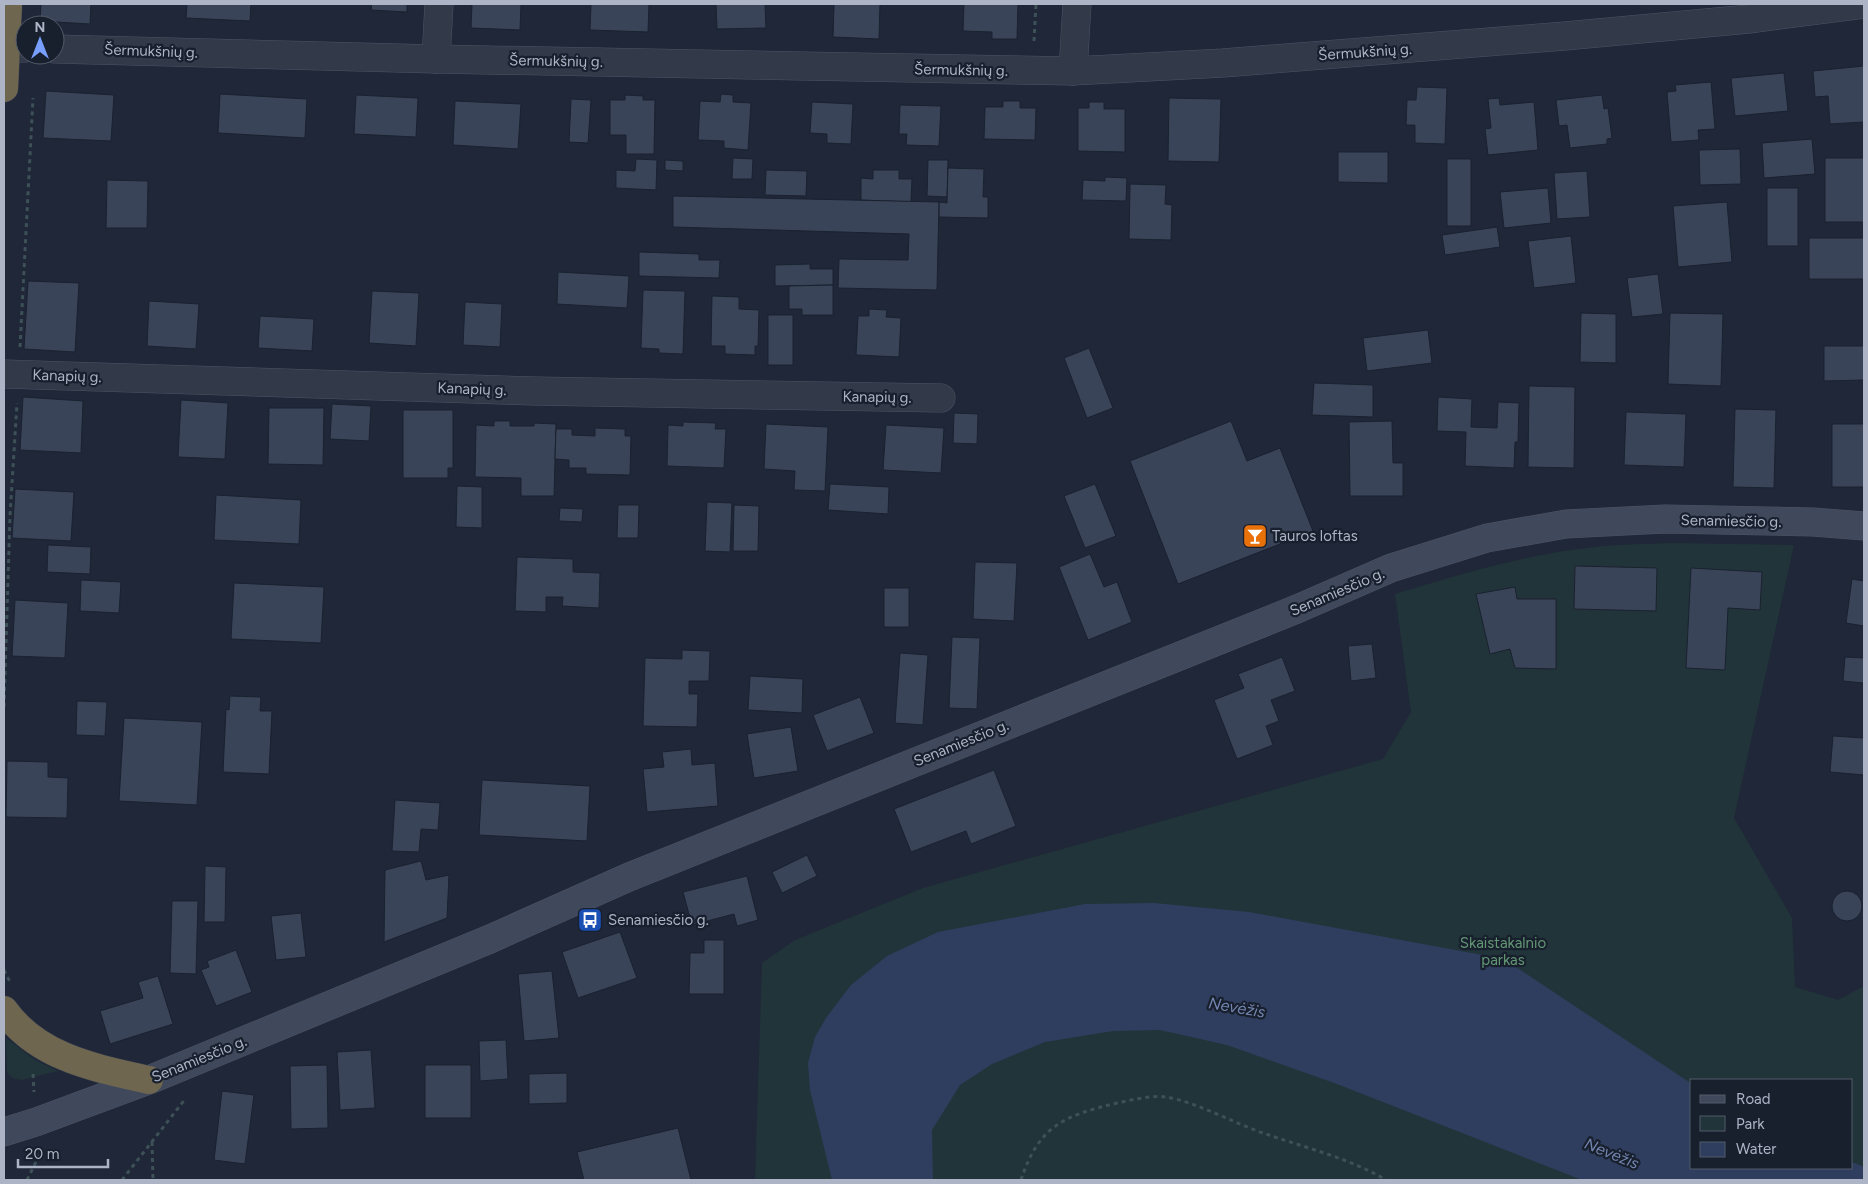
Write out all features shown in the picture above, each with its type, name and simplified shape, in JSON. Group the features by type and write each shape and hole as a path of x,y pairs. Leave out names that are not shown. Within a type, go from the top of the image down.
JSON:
{"highway":[{"path":"4,88 15,48 8,4"},
{"path":"4,1010 10,1020 47,1050 92,1067 149,1080"}],"main road":[{"name":"Senamiesčio g.","path":"4,1132 149,1080 481,942 629,877 1297,609 1400,565 1487,538 1566,524 1666,520 1813,522 1864,526"}],"street":[{"path":"436,59 439,4"},
{"path":"1073,71 1077,4"},
{"name":"Šermukšnių g.","path":"65,49 436,59 1073,71 1223,63 1565,36 1749,19 1864,4"},
{"name":"Kanapių g.","path":"4,374 524,390 941,398"}],"path":[{"path":"1032,71 1036,4"},
{"path":"122,1180 190,1092"},
{"path":"1021,1180 1028,1159 1042,1139 1059,1122 1082,1111 1133,1099 1165,1097 1195,1106 1244,1126 1365,1168 1386,1180"},
{"path":"152,1142 153,1180"}],"green space":[{"name":"Skaistakalnio parkas","path":"1671,543 1794,545 1734,818 1792,918 1795,987 1838,1000 1864,986 1864,1180 755,1180 762,963 795,940 923,888 1383,759 1411,712 1395,594 1469,572 1544,554 1623,545"},
{"path":"6,1038 35,1060 58,1071 22,1080 12,1078 7,1072"}],"water":[{"name":"Nevėžis","path":"1154,903 1249,912 1504,959 1690,1083 1690,1169 1853,1169 1853,1162 1864,1167 1864,1180 1582,1180 1337,1084 1227,1045 1160,1030 1113,1031 1045,1042 992,1064 960,1085 932,1130 933,1180 832,1180 810,1090 808,1063 815,1037 826,1018 851,985 887,956 938,932 1085,904"}],"building":[{"path":"41,4 91,4 90,24 65,22 65,15 40,15"},
{"path":"187,4 251,4 250,21 186,18"},
{"path":"372,4 407,4 407,12 371,10"},
{"path":"472,4 521,4 520,30 471,28"},
{"path":"591,4 649,4 648,32 590,30"},
{"path":"716,4 765,4 766,28 717,29"},
{"path":"834,4 880,4 879,39 833,37"},
{"path":"964,4 1018,4 1017,39 992,39 992,32 963,31"},
{"path":"1864,66 1864,122 1830,124 1828,96 1815,97 1813,71"},
{"path":"1784,73 1788,111 1735,116 1731,78"},
{"path":"1711,82 1715,129 1698,130 1699,140 1671,142 1667,92 1676,91 1675,85"},
{"path":"1417,87 1447,88 1445,144 1415,143 1415,125 1406,125 1407,100 1416,100"},
{"path":"46,91 114,95 111,141 43,138"},
{"path":"220,94 307,99 305,138 218,133"},
{"path":"721,94 733,95 733,102 751,103 748,150 724,148 724,141 698,140 700,101 720,102"},
{"path":"356,95 418,98 416,137 354,134"},
{"path":"625,95 643,96 643,100 655,100 654,154 626,154 626,135 610,135 610,100 625,100"},
{"path":"1602,95 1604,109 1608,108 1612,138 1607,139 1607,144 1570,148 1567,125 1559,126 1556,100"},
{"path":"1169,98 1221,99 1219,162 1168,161"},
{"path":"1499,98 1500,105 1534,102 1538,150 1488,155 1485,129 1491,128 1488,99"},
{"path":"571,99 591,100 588,143 569,142"},
{"path":"455,101 521,104 518,149 453,145"},
{"path":"1003,101 1020,101 1020,108 1036,108 1035,140 984,139 985,107 1003,107"},
{"path":"812,102 853,104 851,144 827,143 827,134 810,133"},
{"path":"1089,102 1104,102 1104,109 1125,109 1125,152 1078,151 1078,108 1089,108"},
{"path":"900,105 941,106 939,146 906,145 907,134 899,134"},
{"path":"1812,139 1815,174 1764,178 1762,143"},
{"path":"1740,149 1741,184 1700,185 1699,150"},
{"path":"1338,152 1388,152 1388,183 1338,182"},
{"path":"733,158 753,159 752,179 732,179"},
{"path":"1825,158 1864,158 1864,222 1825,222"},
{"path":"636,159 657,160 656,190 616,188 616,170 635,171"},
{"path":"1447,159 1471,159 1471,226 1447,226"},
{"path":"665,160 683,161 683,171 665,170"},
{"path":"928,160 948,160 947,197 927,196"},
{"path":"948,168 984,169 983,197 988,197 988,218 939,217 939,202 947,203"},
{"path":"766,170 807,171 806,196 765,195"},
{"path":"873,170 899,170 899,179 912,179 911,202 861,200 861,178 873,179"},
{"path":"1587,171 1590,217 1557,219 1554,173"},
{"path":"1105,177 1127,178 1126,201 1082,200 1083,180 1105,181"},
{"path":"107,180 148,181 147,228 106,228"},
{"path":"1130,184 1166,185 1165,204 1172,205 1171,240 1129,239"},
{"path":"1548,188 1551,223 1504,228 1500,192"},
{"path":"1767,188 1798,188 1798,246 1767,246"},
{"path":"673,196 939,202 937,290 838,288 839,259 908,260 909,234 673,227"},
{"path":"1727,202 1732,262 1678,267 1673,206"},
{"path":"1497,227 1500,247 1445,255 1442,235"},
{"path":"1571,236 1576,283 1534,288 1528,241"},
{"path":"1809,238 1864,238 1864,279 1809,279"},
{"path":"639,252 699,254 699,260 720,260 719,278 639,276"},
{"path":"810,264 810,269 833,269 833,285 775,286 775,265"},
{"path":"558,272 629,276 627,308 557,304"},
{"path":"1658,274 1663,314 1632,317 1627,278"},
{"path":"28,281 79,283 75,352 24,349"},
{"path":"833,285 833,315 802,315 802,309 789,309 789,286"},
{"path":"643,290 685,291 683,354 659,353 659,349 641,348"},
{"path":"372,291 419,293 416,346 369,343"},
{"path":"712,296 739,297 739,309 759,310 758,346 755,346 755,355 725,354 725,346 711,346"},
{"path":"149,301 199,304 196,349 147,346"},
{"path":"465,302 502,304 500,347 463,345"},
{"path":"869,309 887,310 886,317 901,318 899,357 856,355 858,316 869,316"},
{"path":"1581,313 1616,314 1616,363 1580,362"},
{"path":"1670,313 1723,314 1721,386 1668,384"},
{"path":"768,315 793,315 793,365 768,365"},
{"path":"260,316 314,319 312,351 258,348"},
{"path":"1428,330 1432,363 1367,371 1363,338"},
{"path":"1824,346 1864,346 1864,380 1824,381"},
{"path":"1089,348 1113,408 1087,418 1064,358"},
{"path":"1314,383 1373,385 1373,417 1312,415"},
{"path":"1529,386 1575,387 1574,468 1528,467"},
{"path":"23,397 83,401 81,453 20,450"},
{"path":"1438,397 1472,399 1471,427 1497,428 1498,402 1519,403 1518,442 1515,442 1514,468 1465,466 1466,432 1437,431"},
{"path":"181,400 228,403 225,459 178,457"},
{"path":"332,404 371,406 369,441 330,439"},
{"path":"269,408 324,408 323,465 268,464"},
{"path":"1735,409 1776,410 1774,488 1733,487"},
{"path":"403,410 453,410 453,468 448,468 448,478 403,478"},
{"path":"1626,412 1686,414 1684,467 1624,465"},
{"path":"954,413 978,414 977,444 953,443"},
{"path":"494,421 510,421 510,426 534,426 534,423 556,424 554,496 521,496 521,478 475,477 476,425 494,426"},
{"path":"1231,421 1247,461 1280,448 1313,531 1178,584 1130,461"},
{"path":"1392,421 1393,463 1403,463 1403,496 1350,496 1349,422"},
{"path":"683,422 716,423 715,429 726,429 724,468 667,466 668,425 683,426"},
{"path":"766,424 828,427 825,491 794,490 795,471 764,469"},
{"path":"1832,424 1864,424 1864,487 1832,487"},
{"path":"886,425 944,428 941,473 883,470"},
{"path":"595,428 625,429 625,436 631,436 630,475 586,474 586,468 569,468 569,460 555,459 556,429 572,429 572,435 595,436"},
{"path":"830,484 889,487 888,514 828,510"},
{"path":"1095,484 1116,536 1085,548 1064,496"},
{"path":"457,486 482,487 482,528 456,527"},
{"path":"15,489 74,492 71,541 12,538"},
{"path":"216,495 301,500 299,544 214,540"},
{"path":"707,502 732,503 730,552 705,551"},
{"path":"618,505 639,505 638,538 617,538"},
{"path":"734,505 759,506 758,551 733,551"},
{"path":"560,508 583,509 582,522 559,521"},
{"path":"48,545 91,547 90,574 47,572"},
{"path":"1090,554 1104,587 1117,582 1132,622 1088,640 1059,567"},
{"path":"517,557 573,559 573,572 600,573 599,608 562,606 563,597 546,597 546,612 515,611"},
{"path":"975,562 1017,563 1014,621 973,619"},
{"path":"1575,566 1657,568 1656,611 1574,609"},
{"path":"1691,568 1762,572 1760,610 1728,608 1725,670 1686,668"},
{"path":"1852,579 1864,581 1864,626 1846,623"},
{"path":"81,580 121,582 119,613 80,611"},
{"path":"234,583 324,587 321,643 231,639"},
{"path":"1515,587 1517,599 1556,599 1556,669 1515,668 1510,649 1490,654 1476,594"},
{"path":"884,588 909,588 909,627 884,627"},
{"path":"15,600 68,603 65,658 12,656"},
{"path":"952,637 980,638 977,709 949,708"},
{"path":"1372,644 1376,678 1351,681 1348,646"},
{"path":"682,650 710,651 709,681 689,681 689,694 698,694 697,727 643,726 645,658 682,659"},
{"path":"900,653 928,655 923,725 895,723"},
{"path":"1282,657 1295,691 1271,700 1279,721 1266,726 1273,745 1237,759 1214,700 1244,688 1238,674"},
{"path":"1845,657 1864,658 1864,683 1843,681"},
{"path":"750,676 803,679 802,713 748,710"},
{"path":"230,696 261,697 260,711 272,711 269,774 223,772 226,709 229,710"},
{"path":"860,697 874,733 827,751 813,715"},
{"path":"77,701 107,702 105,736 76,735"},
{"path":"124,718 202,722 197,805 119,801"},
{"path":"791,727 798,771 754,778 747,734"},
{"path":"1833,736 1864,738 1864,775 1830,772"},
{"path":"691,749 692,765 715,763 718,806 647,812 643,769 664,767 662,752"},
{"path":"7,761 48,762 48,777 68,778 67,818 6,817"},
{"path":"994,770 1016,826 971,844 966,831 911,852 894,809"},
{"path":"482,780 590,786 587,841 479,835"},
{"path":"395,800 440,803 438,830 421,829 419,852 392,851"},
{"path":"807,855 817,876 782,893 772,872"},
{"path":"421,861 426,880 449,875 447,918 384,942 385,870"},
{"path":"205,866 226,867 225,922 204,922"},
{"path":"747,876 758,920 737,926 734,914 692,925 683,892"},
{"path":"1847,891 1858,895 1862,906 1858,917 1847,921 1836,917 1832,906 1836,895"},
{"path":"172,901 198,901 196,974 170,973"},
{"path":"301,913 306,957 276,960 271,916"},
{"path":"620,932 637,978 578,998 562,952"},
{"path":"704,940 724,940 724,994 689,994 690,953 704,953"},
{"path":"236,950 252,992 216,1006 201,970 209,967 207,961"},
{"path":"552,971 559,1038 524,1041 518,974"},
{"path":"158,976 173,1024 110,1044 100,1011 143,998 138,982"},
{"path":"506,1040 508,1079 480,1081 479,1041"},
{"path":"371,1050 375,1108 340,1110 337,1052"},
{"path":"327,1065 328,1128 291,1129 290,1066"},
{"path":"425,1065 471,1065 471,1118 425,1118"},
{"path":"567,1073 567,1103 529,1104 529,1074"},
{"path":"222,1091 254,1095 245,1164 214,1160"},
{"path":"678,1128 691,1180 584,1180 577,1152"}],"place":[{"name":"Tauros loftas","path":"1255,536"},
{"name":"Senamiesčio g.","path":"590,920"}]}
